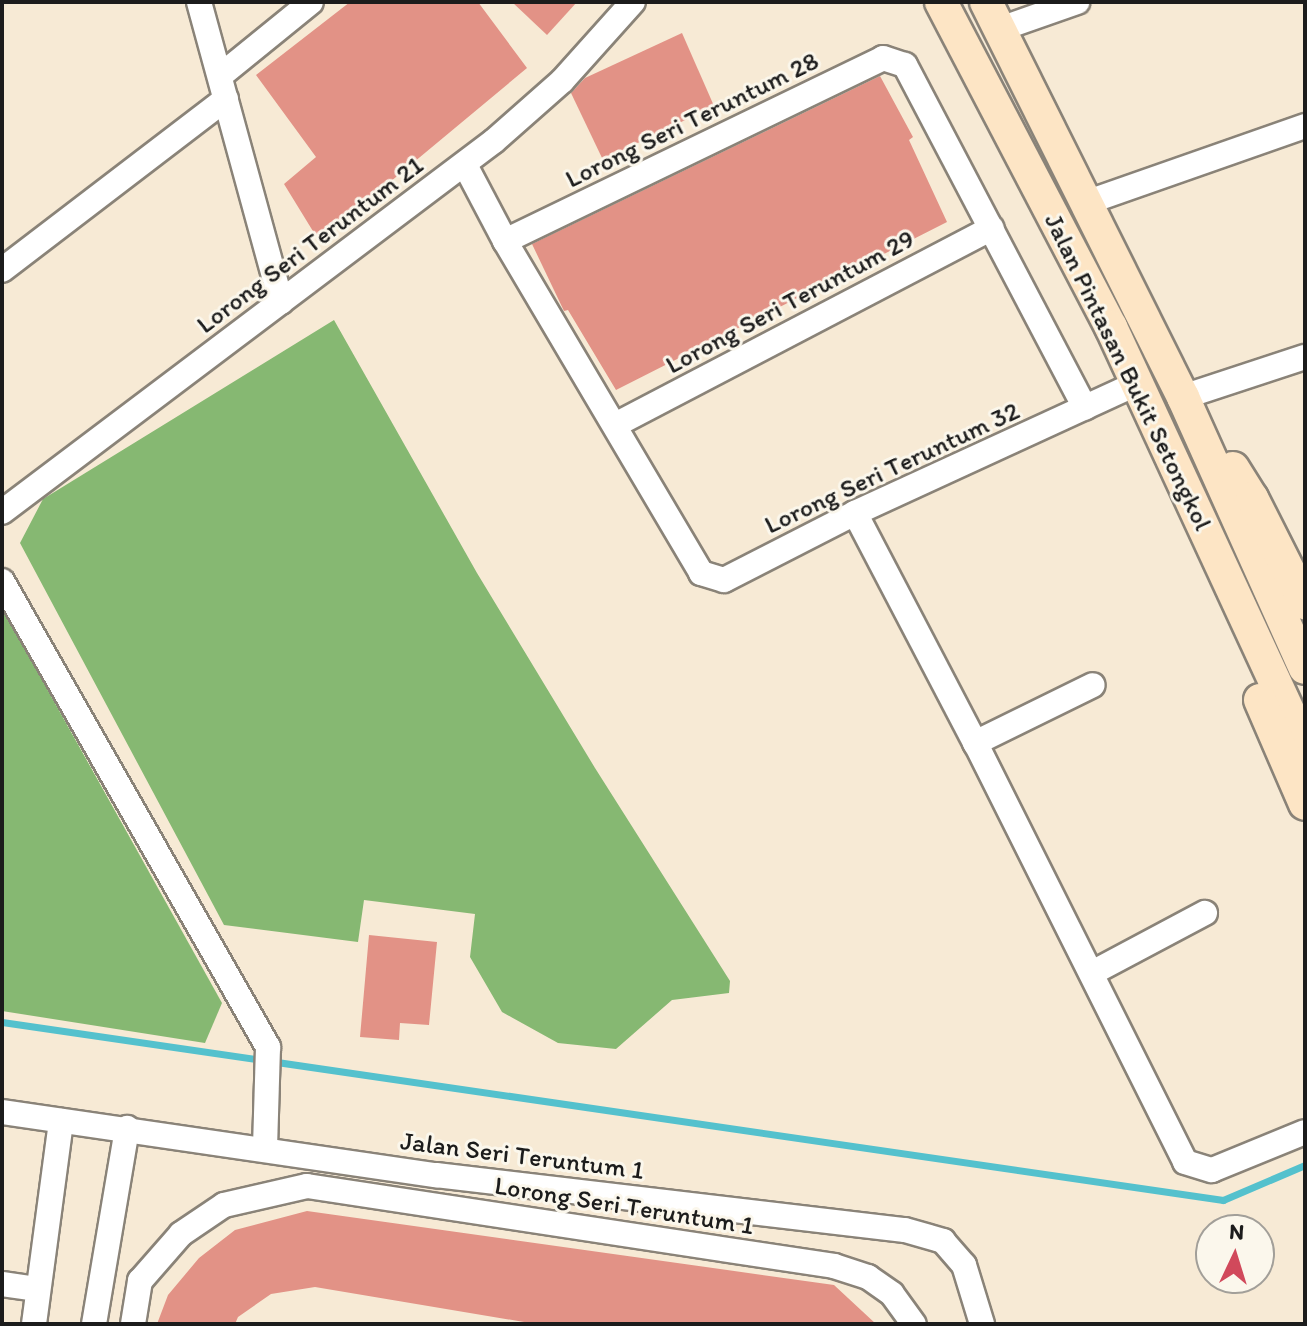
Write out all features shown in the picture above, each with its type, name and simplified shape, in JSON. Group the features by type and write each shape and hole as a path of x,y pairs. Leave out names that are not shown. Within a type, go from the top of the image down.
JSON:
{"main road":[{"name":"Jalan Pintasan Bukit Setongkol","path":"941,2 1111,327 1305,747"},
{"name":"Jalan Pintasan Bukit Setongkol","path":"993,16 1088,202 1198,431 1226,457 1252,498 1305,603"},
{"name":"Jalan Pintasan Bukit Setongkol","path":"1111,327 1124,389 1305,804"},
{"path":"1198,431 1305,668"}],"street":[{"path":"199,2 281,302"},
{"path":"2,270 223,87 311,2"},
{"name":"Lorong Seri Teruntum 21","path":"2,512 465,165 562,81 633,2"},
{"path":"993,16 1077,2"},
{"name":"Lorong Seri Teruntum 28","path":"505,241 883,58 905,65 992,228"},
{"path":"1088,202 1305,126"},
{"path":"465,165 505,241 615,425"},
{"path":"992,228 1085,408"},
{"name":"Lorong Seri Teruntum 29","path":"615,425 992,228"},
{"path":"1183,397 1305,357"},
{"name":"Lorong Seri Teruntum 32","path":"615,425 701,573 724,580 855,513 1124,389"},
{"path":"855,513 1092,973 1185,1162 1212,1170 1305,1132"},
{"path":"2,581 268,1058 265,1148"},
{"path":"975,743 1093,685"},
{"path":"1092,973 1205,913"},
{"name":"Jalan Seri Teruntum 1","path":"2,1112 436,1175 905,1230 943,1241 964,1265 978,1323"},
{"path":"34,1324 61,1121"},
{"path":"94,1324 127,1128"},
{"name":"Lorong Seri Teruntum 1","path":"140,1281 181,1234 224,1205 307,1186 834,1266 868,1277 892,1294 914,1324"},
{"path":"102,1275 140,1281 133,1324"},
{"path":"2,1284 38,1289"}],"green space":[{"path":"334,320 477,573 595,768 730,981 729,993 672,1000 616,1049 558,1043 502,1012 470,957 475,914 364,900 358,942 224,925 20,543 43,499"},
{"path":"2,608 222,1003 205,1043 2,1011"}],"building":[{"path":"350,2 478,2 527,68 319,241 284,184 316,157 256,75"},
{"path":"512,2 577,2 547,35"},
{"path":"682,33 714,106 603,160 571,93 585,78"},
{"path":"880,76 913,137 909,140 947,222 616,390 568,310 564,311 532,244"},
{"path":"369,935 437,942 429,1025 400,1023 399,1040 360,1037"},
{"path":"307,1211 834,1285 876,1324 536,1324 315,1287 271,1294 238,1317 235,1324 157,1324 168,1295 199,1258 235,1230"}],"waterway":[{"path":"2,1022 1223,1200 1305,1165"}]}
